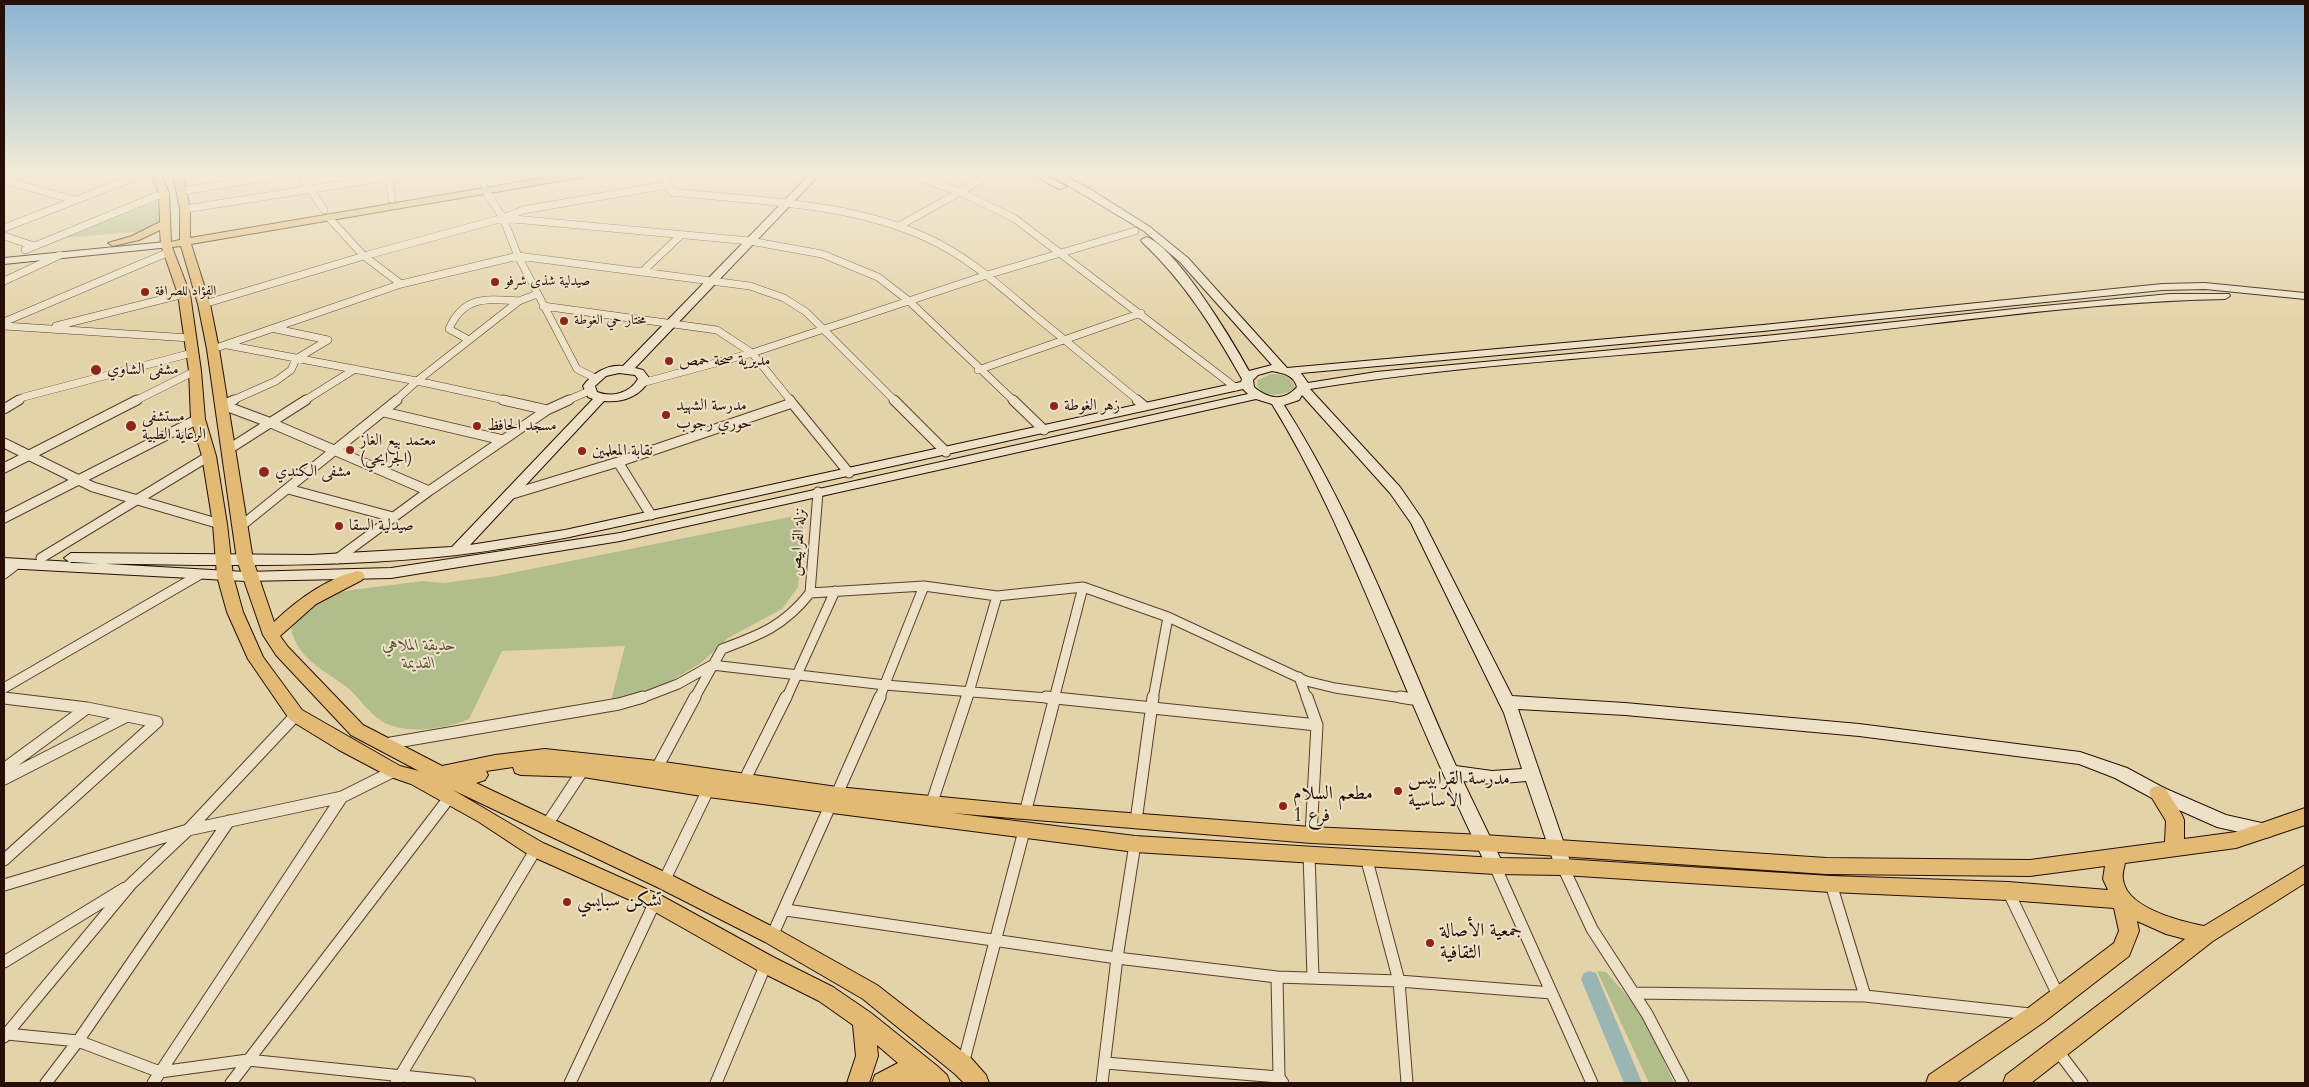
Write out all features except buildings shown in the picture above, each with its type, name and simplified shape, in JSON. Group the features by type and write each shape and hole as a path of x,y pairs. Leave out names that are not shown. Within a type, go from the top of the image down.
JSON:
{"main road":[{"path":"165,225 166,240 184,294 195,371 198,419 209,456 225,568 235,612 256,659 296,715 345,745 394,771 438,784 546,826 664,881 772,936 870,992 963,1066 978,1083"},
{"path":"184,225 184,239 204,304 220,347 223,405 247,568 271,635 282,651 357,730 383,744 486,817 536,849 655,902 766,964 826,994 863,1020 933,1078"},
{"path":"4,261 184,239 265,225"},
{"path":"627,369 765,225"},
{"path":"1125,225 1135,231 1190,284 1223,332 1240,388 1264,408 1289,421"},
{"path":"1140,225 1184,260 1285,370 1299,378 1303,388 1403,500 1417,522 1507,702 1563,867"},
{"path":"4,252 30,248 113,244 135,238 166,240"},
{"path":"4,555 358,576 390,573 620,537 818,492 1240,388 1261,370 1322,367 1763,328 2162,287 2213,286 2305,296"},
{"path":"247,568 337,559 456,551 564,534 946,452 1144,406 1240,388 1255,396 1276,401 1294,398 1303,388 1376,375 1775,338 2170,297 2220,296 2305,304"},
{"path":"1271,355 1322,367"},
{"path":"627,369 643,375 642,383 625,395 595,394 591,382 610,371 627,369"},
{"path":"456,551 595,394"},
{"path":"1276,401 1334,503 1419,700 1495,866"},
{"path":"10,564 199,574 225,568"},
{"path":"271,635 293,611 306,601 358,576"},
{"path":"1507,702 1859,730 2080,758 2121,773 2158,793 2223,822 2266,831"},
{"path":"438,784 545,756 657,768 744,781 833,800 1025,822 1136,821 1310,844 1366,857 1495,866 1563,867 1831,884 2008,891 2122,900 2146,916 2173,928 2206,935"},
{"path":"438,784 512,768 542,767 583,770 708,790 833,800 931,805 1135,844 1484,843 1826,866 2030,868 2116,858 2236,840 2305,816"},
{"path":"1452,772 1493,778 1532,773"},
{"path":"2158,793 2175,820 2174,848"},
{"path":"1937,1083 2036,1015 2122,949 2129,931 2122,900 2113,879 2116,858"},
{"path":"2014,1083 2206,935 2305,874"},
{"path":"858,1083 867,1056 863,1020"},
{"path":"883,1083 897,1074 933,1078"}],"street":[{"path":"4,236 30,248 87,225"},
{"path":"336,225 364,256 401,284"},
{"path":"204,304 364,256 478,225"},
{"path":"506,225 518,256 577,369 595,378"},
{"path":"573,225 750,241 822,254 878,277 908,301 978,370 1044,430"},
{"path":"894,225 949,249 987,275 1144,406"},
{"path":"1023,225 1240,388"},
{"path":"642,383 752,353 987,275 1135,231"},
{"path":"642,272 681,235"},
{"path":"4,324 166,240"},
{"path":"4,281 60,255"},
{"path":"220,347 401,284 518,256 750,286 784,298 806,312 946,452"},
{"path":"49,328 184,294"},
{"path":"469,340 449,329 454,314 466,305 486,299 519,300 537,294"},
{"path":"240,526 335,452 384,412 417,380 519,300"},
{"path":"543,306 672,322 717,330 752,353 849,473"},
{"path":"978,370 1141,313"},
{"path":"4,324 191,345"},
{"path":"223,405 276,381 291,370 296,359 328,340 276,329"},
{"path":"4,402 191,345"},
{"path":"220,347 417,380 547,410"},
{"path":"229,449 355,369"},
{"path":"4,468 195,371"},
{"path":"337,559 429,491 547,410 595,394"},
{"path":"4,409 24,397"},
{"path":"506,496 618,462 792,403"},
{"path":"223,405 271,423 429,491"},
{"path":"384,412 503,440"},
{"path":"4,518 198,419"},
{"path":"4,443 31,455 77,480 137,501 220,524"},
{"path":"41,558 209,456"},
{"path":"618,462 651,515"},
{"path":"288,489 393,517"},
{"name":"نزلة القرابيص","path":"810,593 818,492"},
{"path":"4,574 10,564"},
{"path":"4,688 199,574"},
{"path":"657,768 712,664 722,649 760,635 794,613 810,593 924,586 997,596 1083,587 1168,617 1299,677 1335,688 1419,700"},
{"path":"772,936 786,910 885,685 924,586"},
{"path":"963,1066 1083,587"},
{"path":"744,781 798,674 836,591"},
{"path":"931,805 969,692 997,596"},
{"path":"1136,821 1151,709 1168,617"},
{"path":"383,744 619,704 651,696 684,683 712,664 885,685 1054,698 1317,725"},
{"path":"1299,677 1317,725 1310,844 1313,977"},
{"path":"4,698 87,708 157,722 4,860"},
{"path":"4,769 87,708"},
{"path":"5,1036 131,884 188,830 296,715"},
{"path":"4,779 127,716"},
{"path":"546,826 583,770"},
{"path":"4,885 188,830 342,797 394,771"},
{"path":"231,1083 438,784"},
{"path":"664,881 708,790"},
{"path":"152,1083 342,797"},
{"path":"46,1083 78,1041 229,821"},
{"path":"1102,1083 1117,958 1135,844"},
{"path":"398,1080 536,849"},
{"path":"1366,857 1399,981 1407,1083"},
{"path":"1495,866 1592,1083"},
{"path":"1563,867 1592,929 1634,993 1683,1083"},
{"path":"4,962 131,884"},
{"path":"1831,884 1865,996"},
{"path":"2008,891 2059,997"},
{"path":"570,1083 655,902"},
{"path":"786,910 995,942 1277,977 1399,981 1552,993"},
{"path":"716,1083 766,964"},
{"path":"1105,1064 1281,1080 1277,977"},
{"path":"1634,993 1865,996 2036,1015"},
{"path":"5,1036 78,1041 160,1072 248,1060 398,1080 470,1083"},
{"path":"2057,1050 2082,1083"}],"green space":[{"path":"98,225 159,225 145,231 65,238"},
{"path":"1271,374 1288,377 1293,382 1292,390 1283,394 1273,395 1260,389 1257,385 1258,380"},
{"name":"حديقة الملاهي القديمة","path":"804,514 798,587 782,609 728,638 701,663 664,685 611,701 625,646 502,651 469,719 437,728 415,729 393,726 383,722 349,689 312,662 299,647 291,628 302,613 324,596 351,590 423,581 444,583 496,576"},
{"path":"1597,971 1606,972 1642,1013 1674,1083 1649,1083"}],"waterway":[{"path":"1590,979 1633,1083"}],"place":[{"name":"صيدلية شذى شرفو","path":"495,282"},
{"name":"الفؤاد للصرافة","path":"145,292"},
{"name":"مختار حي الغوطة","path":"564,321"},
{"name":"مديرية صحة حمص","path":"669,361"},
{"name":"مشفى الشاوي","path":"96,370"},
{"name":"زهر الغوطة","path":"1054,406"},
{"name":"مدرسة الشهيد حوري رجوب","path":"666,415"},
{"name":"مستشفى الرعاية الطبية","path":"131,426"},
{"name":"مسجد الحافظ","path":"477,426"},
{"name":"معتمد بيع الغاز (الجرايحي)","path":"350,450"},
{"name":"نقابة المعلمين","path":"582,451"},
{"name":"مشفى الكندي","path":"264,472"},
{"name":"صيدلية السقا","path":"339,526"},
{"name":"مدرسة القرابيس الاساسية","path":"1398,791"},
{"name":"مطعم السلام فرع 1","path":"1283,806"},
{"name":"تشكن سبايسي","path":"567,902"},
{"name":"جمعية الأصالة الثقافية","path":"1430,943"}]}
